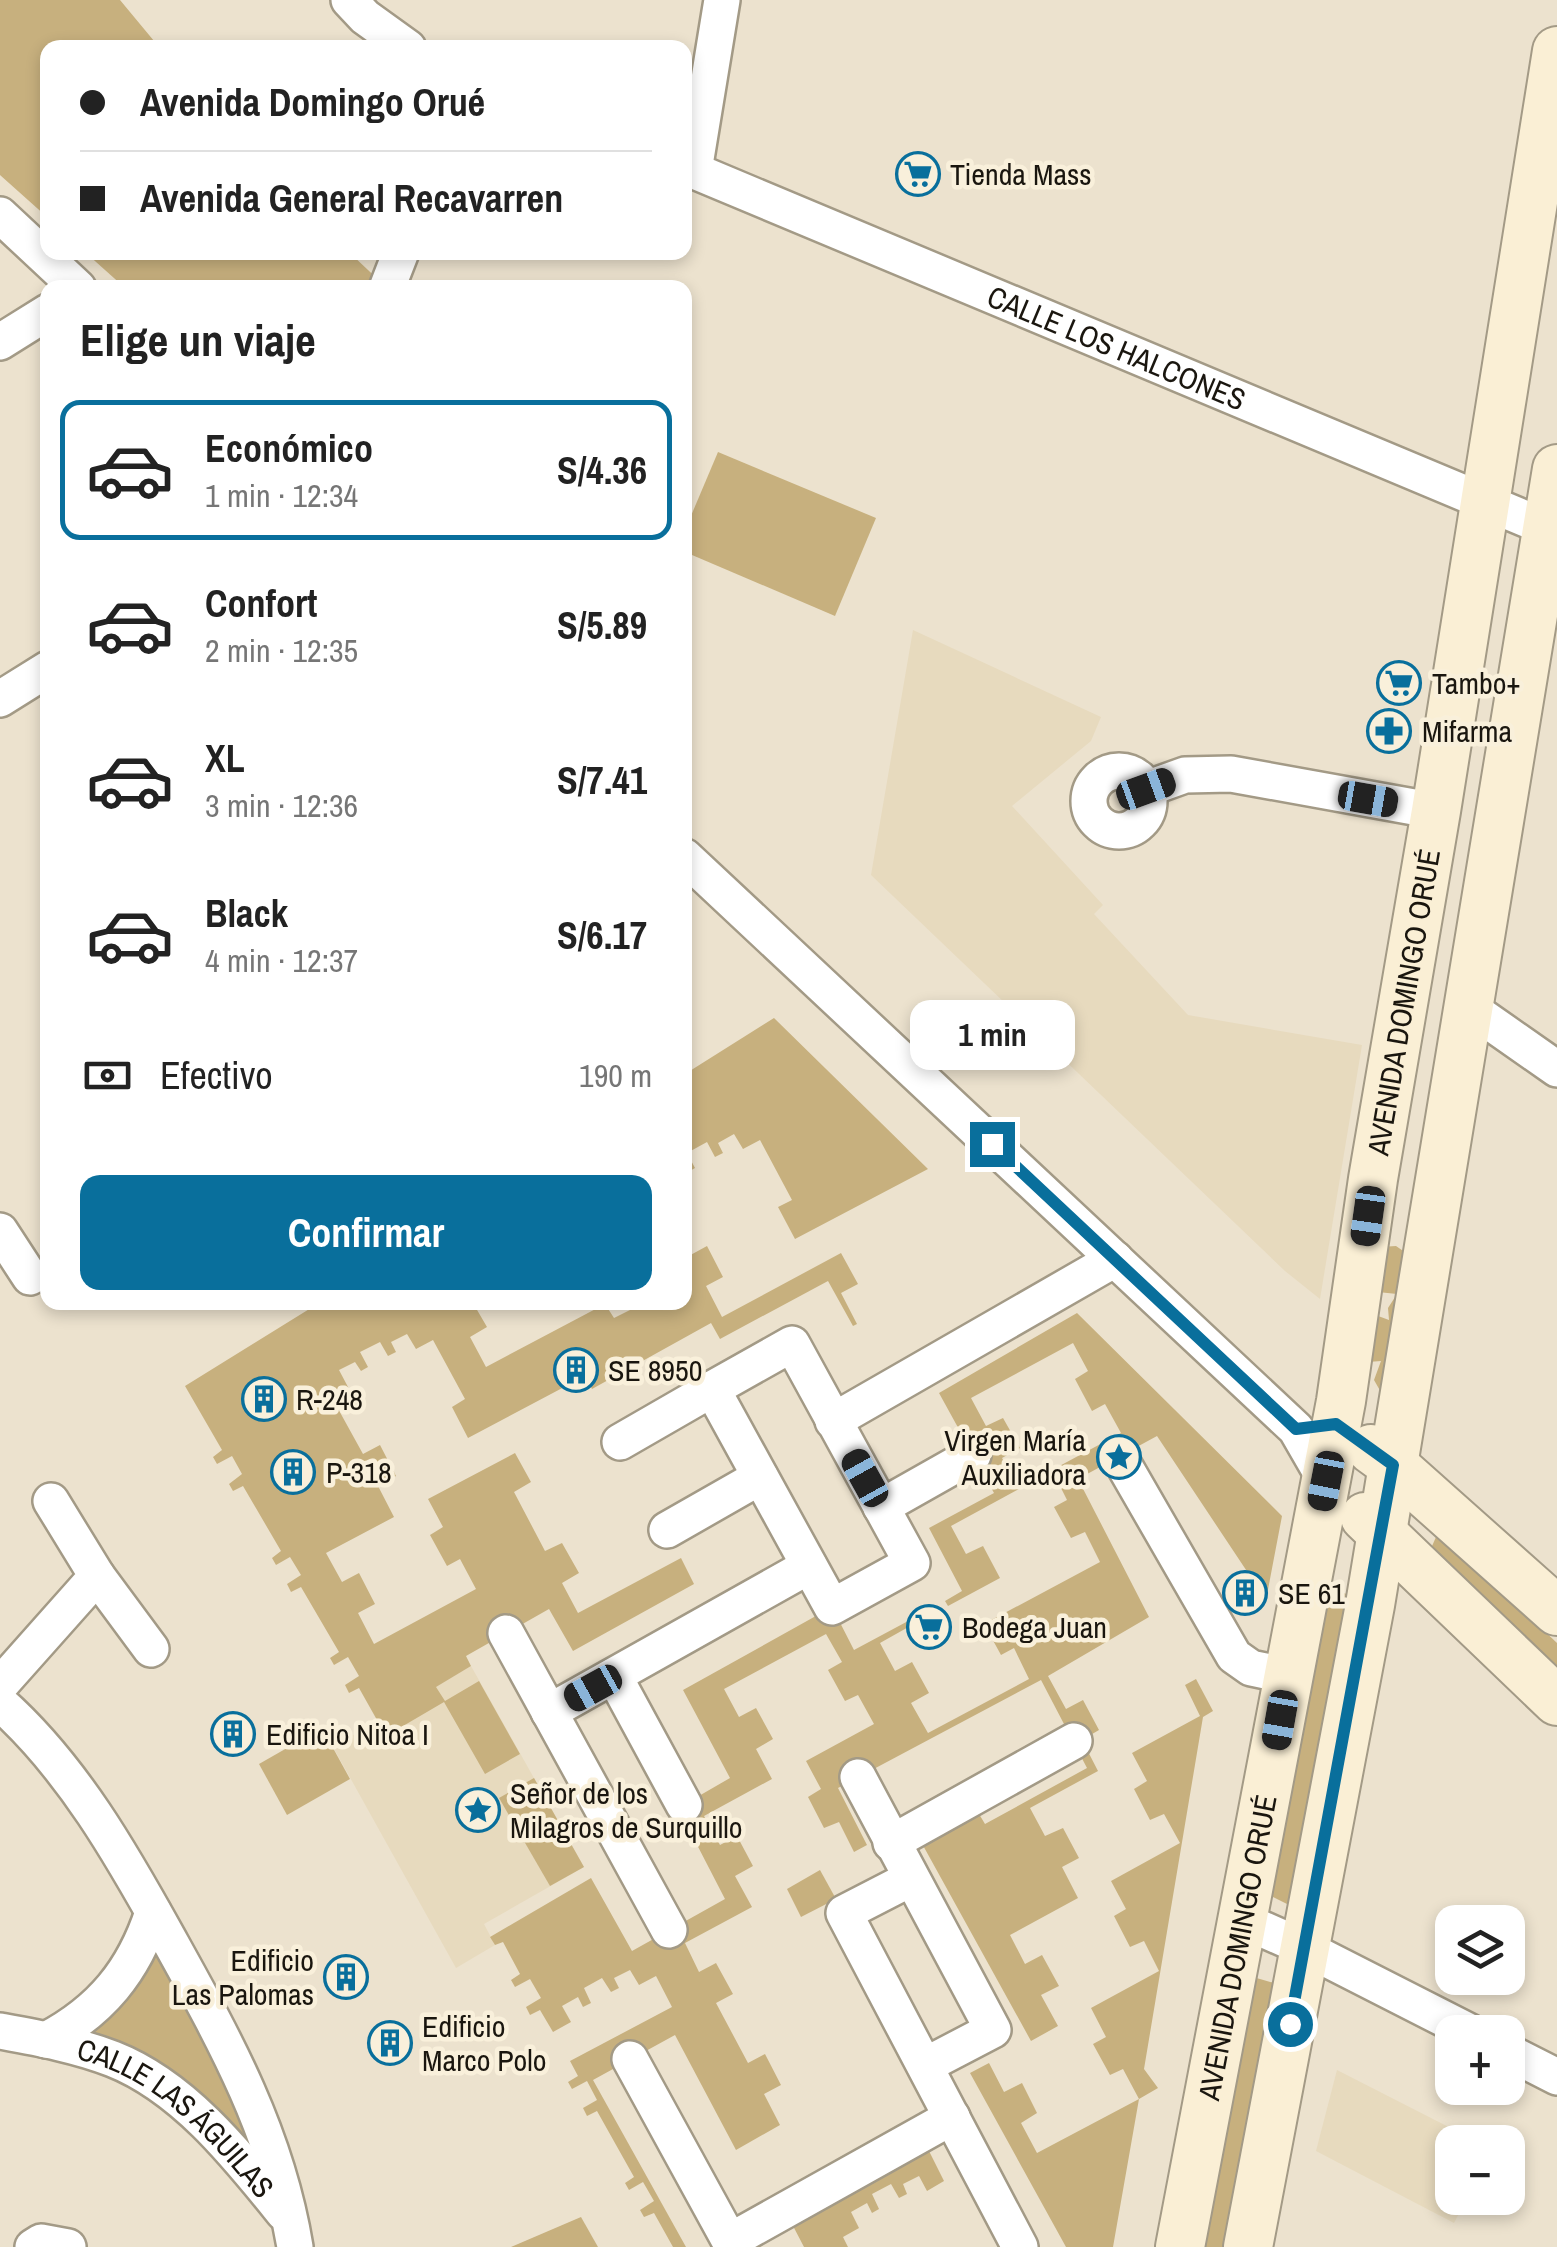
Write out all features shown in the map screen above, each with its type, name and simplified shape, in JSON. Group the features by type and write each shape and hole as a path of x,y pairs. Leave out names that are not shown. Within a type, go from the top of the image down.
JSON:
{"main road":[{"name":"AVENIDA DOMINGO ORUÉ","path":"1180,2247 1326,1481 1316,1426 1373,1178 1436,811 1557,50"},
{"name":"AVENIDA DOMINGO ORUÉ","path":"1258,2243 1305,1948 1382,1532 1467,1006 1552,530 1557,469"},
{"path":"1316,1426 1393,1465 1557,1611"},
{"path":"1326,1481 1557,1701"}],"street":[{"path":"349,0 397,40"},
{"path":"692,158 722,0"},
{"name":"CALLE LOS HALCONES","path":"692,170 1552,530"},
{"path":"0,215 40,252"},
{"path":"48,260 69,280"},
{"path":"0,342 40,317"},
{"path":"0,699 40,674"},
{"path":"1146,789 1185,775 1231,774 1436,811"},
{"path":"692,863 1115,1259 1316,1426"},
{"path":"1467,1006 1557,1069"},
{"path":"0,1230 30,1276"},
{"path":"833,1420 1115,1259"},
{"path":"620,1442 712,1389 792,1344 912,1563 832,1607 712,1389"},
{"path":"881,1507 973,1455"},
{"path":"1121,1460 1234,1656 1251,1668 1289,1676"},
{"path":"666,1530 760,1476"},
{"path":"51,1500 97,1576 151,1649"},
{"path":"550,1712 808,1566"},
{"path":"0,1685 97,1576"},
{"path":"506,1634 669,1930"},
{"path":"614,1676 684,1806"},
{"path":"0,1704 37,1741 70,1784 106,1833 154,1912 260,2116 293,2234"},
{"path":"891,1843 1074,1741"},
{"path":"858,1777 993,2030 926,2065"},
{"path":"910,1878 844,1913 1020,2247"},
{"name":"CALLE LAS ÁGUILAS","path":"46,2040 84,2017 113,1989 138,1955 154,1912"},
{"path":"1242,1920 1437,2015"},
{"name":"CALLE LAS ÁGUILAS","path":"0,2031 114,2060 180,2101 243,2164 293,2234"},
{"path":"630,2059 731,2244 952,2117"},
{"path":"1525,2061 1557,2077"},
{"path":"33,2247 41,2242 68,2247"}],"shaded area":[{"path":"0,0 120,0 153,40 40,40 40,211 0,175"},
{"path":"94,260 357,260 379,280 116,280"},
{"path":"718,452 876,518 835,616 692,555 692,513"},
{"path":"913,630 1101,717 1091,741 1012,806 1103,905 1094,914 1188,1015 1362,1045 1320,1299 1285,1271 871,875"},
{"path":"774,1018 928,1169 795,1239 778,1207 792,1200 760,1140 743,1149 734,1134 718,1143 723,1153 715,1157 707,1142 692,1150 692,1070"},
{"path":"707,1246 723,1277 706,1286 722,1317 841,1253 858,1284 841,1293 857,1324 853,1326 828,1281 720,1339 711,1323 592,1389 585,1376 468,1438 452,1407 465,1399 433,1340 416,1349 407,1334 391,1342 396,1352 388,1356 380,1342 360,1352 368,1367 361,1371 355,1362 339,1370 348,1387 331,1396 363,1454 380,1445 396,1476 378,1486 394,1517 326,1553 342,1582 359,1573 375,1604 358,1613 374,1644 476,1589 460,1559 447,1566 430,1535 443,1527 428,1499 515,1453 531,1482 514,1492 545,1551 562,1543 579,1573 562,1583 578,1613 681,1558 694,1584 573,1651 549,1609 466,1656 471,1666 436,1687 445,1701 479,1681 520,1754 485,1774 444,1702 386,1736 359,1688 349,1693 345,1685 359,1676 348,1657 334,1665 330,1658 339,1652 301,1587 291,1592 287,1584 301,1575 290,1557 276,1565 272,1558 281,1551 243,1486 233,1491 229,1484 242,1474 232,1456 217,1464 213,1457 222,1450 185,1386 308,1310 477,1310 487,1327 470,1337 486,1367 594,1310 609,1310 614,1318 630,1310 692,1310 692,1254"},
{"path":"1396,1246 1409,1255 1382,1394 1374,1380 1381,1361 1368,1362 1370,1313 1389,1320 1388,1308 1397,1294 1378,1292 1380,1247"},
{"path":"1077,1313 1282,1516 1266,1600 1157,1436 1078,1479 1149,1617 1048,1676 1066,1709 1083,1700 1099,1730 1082,1740 1098,1771 1030,1808 1045,1836 1063,1828 1079,1858 1062,1867 1078,1898 1010,1935 1025,1964 1042,1955 1059,1986 1041,1995 1058,2026 1031,2041 920,1840 976,1809 985,1824 1087,1768 1041,1680 838,1788 867,1845 854,1852 839,1822 824,1828 808,1797 821,1789 806,1761 874,1724 858,1695 845,1701 828,1670 842,1662 826,1634 724,1689 739,1717 756,1708 773,1739 756,1749 772,1779 704,1816 720,1845 737,1836 753,1866 735,1876 752,1907 685,1943 699,1972 716,1963 733,1994 716,2003 748,2063 765,2054 781,2085 764,2094 780,2125 736,2150 675,2035 593,2080 686,2247 673,2247 654,2213 644,2217 640,2210 654,2201 643,2182 629,2190 625,2183 634,2177 597,2111 587,2116 583,2108 597,2100 587,2081 572,2089 568,2082 578,2076 570,2061 672,2007 656,1976 639,1985 630,1970 614,1978 619,1988 611,1992 602,1978 584,1988 591,2003 583,2007 578,1997 562,2006 571,2022 553,2032 540,2010 530,2015 526,2007 541,1998 530,1979 515,1987 511,1980 520,1974 503,1942 495,1945 490,1937 591,1878 632,1951 725,1899 678,1808 730,1778 683,1690 832,1607 854,1650 910,1620 912,1625 880,1643 895,1671 912,1662 929,1693 911,1703 928,1733 1029,1679 1014,1648 1001,1655 984,1624 1100,1562 1085,1532 1071,1538 1054,1507 1067,1500 1052,1470 1121,1433 1105,1404 1092,1411 1075,1379 1088,1371 1073,1343 971,1398 986,1426 1003,1418 1020,1448 1002,1458 1019,1489 951,1526 966,1554 983,1546 1000,1578 948,1606 945,1601 962,1591 929,1528 994,1493 939,1393"},
{"path":"1439,1530 1557,1643 1557,1686 1426,1560"},
{"path":"1327,1586 1356,1598 1295,1908 1269,1895"},
{"path":"471,1666 584,1867 484,1924 495,1945 456,1968 333,1747"},
{"path":"1196,1679 1213,1711 1203,1717 1144,2069 1158,2088 1139,2099 1123,2069 1110,2075 1093,2044 1106,2037 1091,2008 1159,1971 1144,1941 1130,1947 1114,1916 1126,1909 1111,1881 1180,1843 1164,1814 1150,1820 1134,1789 1147,1781 1132,1753 1200,1716 1185,1685"},
{"path":"322,1728 350,1779 287,1815 259,1764"},
{"path":"534,1778 584,1867 550,1886 499,1798"},
{"path":"820,1870 836,1899 801,1917 787,1889"},
{"path":"153,1912 291,2221 72,2026"},
{"path":"1253,1977 1281,1985 1230,2247 1202,2247"},
{"path":"989,2063 1004,2092 1022,2083 1037,2113 1021,2123 1037,2153 1139,2099 1113,2247 1066,2247 970,2073"},
{"path":"1337,2070 1445,2125 1435,2125 1435,2213 1316,2151"},
{"path":"928,2149 944,2181 927,2191 919,2176 903,2184 907,2194 899,2198 891,2184 872,2194 879,2209 872,2213 867,2203 851,2212 859,2228 843,2237 848,2247 804,2247 792,2224"},
{"path":"1439,2215 1458,2215 1454,2223"},
{"path":"581,2217 598,2247 511,2247"}],"place":[{"name":"Tienda Mass","path":"918,174"},
{"name":"Tambo+","path":"1399,683"},
{"name":"Mifarma","path":"1389,731"},
{"name":"SE 8950","path":"576,1370"},
{"name":"R-248","path":"264,1399"},
{"name":"Virgen María Auxiliadora","path":"1119,1457"},
{"name":"P-318","path":"293,1472"},
{"name":"SE 61","path":"1245,1593"},
{"name":"Bodega Juan","path":"929,1627"},
{"name":"Edificio Nitoa I","path":"233,1734"},
{"name":"Señor de los Milagros de Surquillo","path":"478,1810"},
{"name":"Edificio Las Palomas","path":"346,1977"},
{"name":"Edificio Marco Polo","path":"390,2043"}],"route":[{"path":"992,1144 1296,1429 1336,1424 1393,1465 1290,2024"}]}
